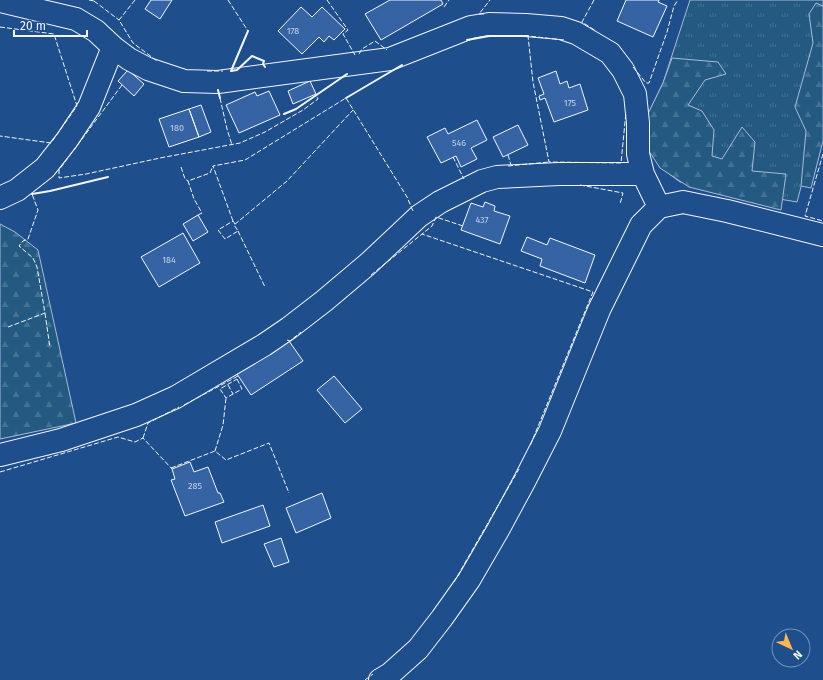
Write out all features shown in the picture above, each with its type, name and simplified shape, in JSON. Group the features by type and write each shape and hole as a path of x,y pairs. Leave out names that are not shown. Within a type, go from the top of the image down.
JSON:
{"street":[{"path":"0,1 76,19 96,31 113,47 129,59 148,69 184,81 218,82 390,59 471,27 489,24 561,28 576,33 610,53 623,70 635,94 638,123 638,154 643,174 659,206"},
{"path":"0,198 16,190 45,168 67,140 89,107 113,47"},
{"path":"0,455 61,440 136,414 176,397 264,345 289,328 369,263 419,216 440,202 482,181 497,177 559,174 643,174"},
{"path":"380,680 390,674 418,649 473,574 522,486 550,431 599,310 641,225 659,206 683,202 727,211 823,235"}],"green space":[{"path":"690,0 823,0 823,104 797,202 680,182 660,167 643,124 663,83"},
{"path":"816,3 823,6 823,141 811,188 801,186 806,131 795,107 813,43 809,14"},
{"path":"672,58 718,62 726,74 705,80 688,105 702,111 714,130 712,156 722,159 742,127 755,142 752,171 786,174 781,210 689,187 660,168 645,145 643,124 663,83"},
{"path":"0,224 15,232 38,250 76,423 0,439"}],"building":[{"path":"151,0 172,0 160,19 145,9"},
{"path":"390,0 441,0 443,4 381,40 365,14"},
{"path":"626,0 659,0 658,2 667,6 653,37 617,21"},
{"path":"301,7 312,17 322,7 345,29 334,40 329,36 324,42 319,37 302,54 278,31"},
{"path":"128,70 144,84 134,96 118,81"},
{"path":"556,71 560,84 567,81 569,88 580,84 588,110 554,122 545,98 540,100 539,96 544,94 538,78"},
{"path":"310,81 316,94 293,104 288,91"},
{"path":"269,91 280,115 239,133 226,105 255,92 257,96"},
{"path":"201,105 211,132 199,137 189,109"},
{"path":"189,109 199,137 169,147 159,119"},
{"path":"477,120 487,140 471,148 477,159 461,167 456,156 441,163 427,137 445,128 448,134"},
{"path":"518,125 528,145 503,157 493,137"},
{"path":"485,202 495,206 494,211 510,216 500,244 461,230 471,203 483,207"},
{"path":"198,215 208,232 193,241 183,224"},
{"path":"183,233 200,263 159,287 141,257"},
{"path":"527,237 547,245 550,238 595,255 585,283 540,266 542,259 521,251"},
{"path":"289,341 303,361 251,395 237,374"},
{"path":"334,376 362,409 345,423 317,390"},
{"path":"190,462 194,472 208,467 218,493 220,493 224,502 185,516 171,480 175,479 172,469"},
{"path":"322,493 331,518 296,533 286,508"},
{"path":"263,505 270,526 222,543 215,522"},
{"path":"281,538 289,562 274,567 264,544"}],"fence":[{"path":"89,0 95,0"},
{"path":"135,0 119,20 133,43 157,61"},
{"path":"228,0 248,31"},
{"path":"327,0 348,30 343,34 355,55"},
{"path":"444,7 449,0"},
{"path":"484,14 479,14 490,0"},
{"path":"594,0 582,22 596,31"},
{"path":"633,67 646,83 649,83 667,32 674,6 678,0"},
{"path":"94,1 119,20"},
{"path":"0,27 54,34 77,106 51,143 0,136"},
{"path":"564,40 528,36 533,82 549,162 621,163 626,112"},
{"path":"359,54 362,49 375,41 387,50"},
{"path":"207,71 223,71"},
{"path":"122,85 59,170 59,178 240,143 265,132 303,110 318,99 316,95"},
{"path":"220,98 232,145"},
{"path":"233,221 213,166 245,160 346,98 407,197 413,211"},
{"path":"235,224 233,221 218,230 225,239 238,231 234,225 287,181 353,110"},
{"path":"823,154 805,216 823,221"},
{"path":"508,155 511,165"},
{"path":"453,157 464,179"},
{"path":"508,166 549,162"},
{"path":"198,215 202,213 194,199 188,181 210,173 213,166"},
{"path":"181,167 185,179 188,181"},
{"path":"580,185 623,193 620,204"},
{"path":"8,327 45,313 37,267 33,258 19,246 23,241 28,239 38,210 32,194"},
{"path":"463,226 436,217 432,226 422,234 593,292 530,446"},
{"path":"238,231 265,287"},
{"path":"371,275 422,234"},
{"path":"45,313 50,348"},
{"path":"287,340 290,341 301,332"},
{"path":"184,405 238,376 236,374"},
{"path":"237,379 242,389 226,398 220,389 237,379"},
{"path":"228,385 233,394"},
{"path":"215,451 223,425 226,398"},
{"path":"143,438 148,423 179,407"},
{"path":"0,472 118,437 135,442 143,438 172,469"},
{"path":"171,468 215,451 226,460 269,443 289,493"},
{"path":"454,582 519,469"},
{"path":"365,680 373,674"}],"wall":[{"path":"248,31 231,71 237,70 252,56 264,61 263,64 265,67"},
{"path":"467,40 489,36 528,36"},
{"path":"346,98 402,65"},
{"path":"284,114 296,109 347,74"},
{"path":"218,90 220,98"},
{"path":"32,194 108,177"}]}
